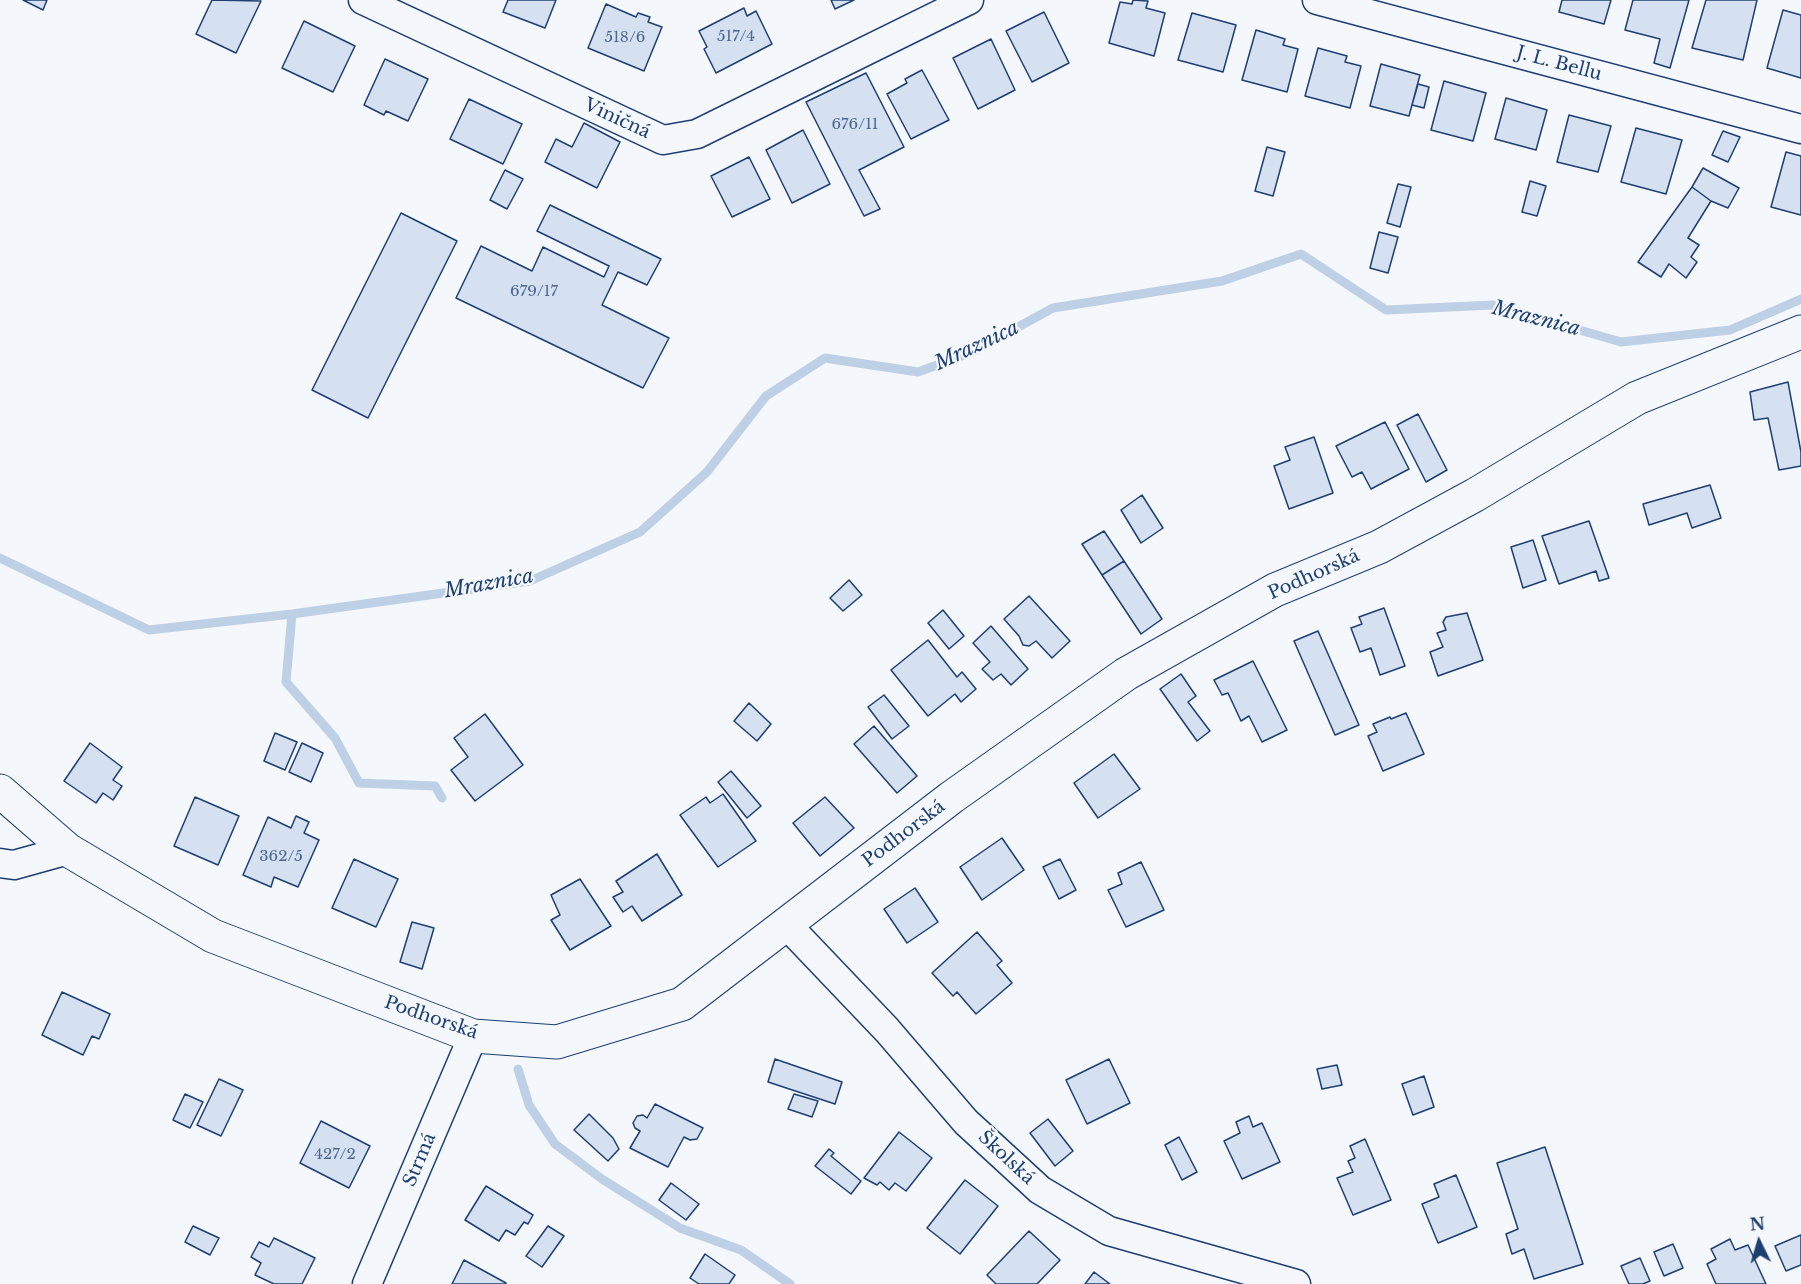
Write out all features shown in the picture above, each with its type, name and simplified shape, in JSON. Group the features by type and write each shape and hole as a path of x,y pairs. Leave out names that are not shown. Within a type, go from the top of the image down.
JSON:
{"street":[{"name":"Viničná","path":"363,0 663,140 697,134 969,0"},
{"name":"J. L. Bellu","path":"1317,0 1801,129"},
{"name":"Podhorská","path":"0,790 68,850 213,936 473,1036 557,1042 682,1004 952,797 1126,674 1275,590 1389,542 1475,495 1637,398 1801,332"},
{"path":"0,863 14,865 68,850"},
{"name":"Školská","path":"786,924 887,1030 966,1122 1040,1190 1109,1231 1296,1284"},
{"name":"Strmá","path":"367,1284 473,1036"}],"building":[{"path":"23,0 47,0 43,10"},
{"path":"212,0 261,1 236,53 196,34"},
{"path":"508,0 556,0 545,28 503,12"},
{"path":"831,0 854,0 835,9"},
{"path":"1133,0 1148,1 1146,8 1165,13 1154,56 1109,43 1120,2 1132,4"},
{"path":"1562,0 1611,0 1604,24 1559,12"},
{"path":"1633,0 1689,0 1670,68 1654,63 1660,39 1625,30"},
{"path":"1706,0 1757,0 1743,60 1692,48"},
{"path":"606,4 636,17 638,13 650,17 648,22 662,27 644,71 588,48"},
{"path":"744,8 747,16 756,11 772,44 716,73 704,49 707,47 699,31"},
{"path":"1783,10 1801,15 1801,78 1767,68"},
{"path":"1044,12 1069,63 1032,82 1006,31"},
{"path":"1192,13 1236,25 1223,72 1178,60"},
{"path":"304,21 355,46 333,92 282,68"},
{"path":"1256,30 1285,39 1283,45 1298,49 1287,92 1242,80"},
{"path":"991,39 1015,90 978,109 953,58"},
{"path":"1318,48 1347,56 1345,62 1361,66 1350,108 1305,96"},
{"path":"385,59 428,79 408,121 386,111 384,115 364,105"},
{"path":"1381,64 1420,75 1409,116 1370,106"},
{"path":"922,70 949,120 911,139 887,94 907,83 905,79"},
{"path":"866,73 904,147 859,170 880,209 864,216 806,102"},
{"path":"1444,81 1486,93 1473,141 1431,130"},
{"path":"1418,84 1429,87 1424,108 1412,105"},
{"path":"1506,98 1547,110 1536,150 1495,139"},
{"path":"469,99 522,124 503,164 450,139"},
{"path":"1569,115 1611,126 1598,172 1557,162"},
{"path":"584,123 620,142 597,188 545,162 556,139 572,147"},
{"path":"1636,128 1682,140 1666,194 1621,182"},
{"path":"803,130 830,184 792,203 766,150"},
{"path":"1723,131 1740,137 1728,162 1712,155"},
{"path":"1267,147 1285,152 1273,196 1255,191"},
{"path":"1786,152 1801,156 1801,215 1771,207"},
{"path":"749,157 770,199 732,217 711,176"},
{"path":"1703,168 1739,188 1728,208 1711,201 1692,187"},
{"path":"505,170 523,179 507,209 490,200"},
{"path":"1530,181 1546,186 1537,216 1522,212"},
{"path":"1398,184 1411,187 1400,227 1387,223"},
{"path":"1692,187 1711,201 1688,238 1699,245 1691,257 1697,262 1686,278 1669,264 1661,277 1638,262"},
{"path":"550,205 661,259 647,285 618,272 602,305 669,338 643,388 456,298 481,246 532,271 543,247 604,277 609,266 537,231"},
{"path":"401,213 457,241 368,418 312,390"},
{"path":"1379,232 1398,237 1388,273 1370,268"},
{"path":"1788,382 1801,452 1801,466 1779,470 1768,418 1754,420 1750,392"},
{"path":"1418,414 1447,470 1426,482 1397,425"},
{"path":"1385,422 1409,469 1371,489 1362,472 1352,477 1336,446"},
{"path":"1314,437 1333,493 1289,509 1274,466 1290,460 1285,447"},
{"path":"1710,485 1721,518 1692,528 1687,513 1649,525 1643,504"},
{"path":"1142,495 1163,528 1141,543 1121,510"},
{"path":"1589,521 1609,578 1599,581 1596,571 1559,584 1542,536"},
{"path":"1104,531 1124,561 1102,575 1082,544"},
{"path":"1533,540 1546,580 1523,588 1511,547"},
{"path":"1124,561 1162,619 1141,634 1102,575"},
{"path":"849,580 862,595 843,611 830,598"},
{"path":"1029,596 1070,641 1052,658 1036,641 1029,646 1023,645 1019,636 1004,619"},
{"path":"1384,608 1405,666 1380,675 1371,648 1360,652 1351,628 1362,624 1359,617"},
{"path":"943,610 964,636 949,649 928,623"},
{"path":"1467,613 1483,660 1438,676 1430,652 1443,647 1437,633 1446,630 1443,622 1446,617"},
{"path":"991,626 1028,669 1011,685 1001,674 993,680 982,669 990,662 973,643"},
{"path":"1318,631 1359,725 1335,735 1294,641"},
{"path":"928,640 957,677 962,672 976,689 961,702 955,694 928,716 891,670"},
{"path":"1253,661 1287,730 1262,742 1249,716 1241,721 1228,693 1222,695 1214,680"},
{"path":"1181,674 1196,696 1188,702 1210,731 1197,741 1160,689"},
{"path":"884,695 909,726 892,739 868,707"},
{"path":"749,703 771,724 757,741 734,721"},
{"path":"1406,713 1424,754 1383,771 1368,736 1377,732 1373,724"},
{"path":"485,714 523,765 475,801 451,770 468,757 454,738"},
{"path":"874,726 917,776 897,793 854,744"},
{"path":"275,733 297,742 285,770 264,761"},
{"path":"90,743 122,767 113,780 122,786 113,800 103,793 96,803 64,781"},
{"path":"302,743 323,753 311,782 289,772"},
{"path":"1114,754 1140,789 1098,818 1074,783"},
{"path":"731,771 761,806 747,818 718,782"},
{"path":"723,794 756,841 718,867 680,815 706,797 710,803"},
{"path":"195,797 239,816 218,865 174,846"},
{"path":"825,797 854,828 820,856 793,823"},
{"path":"296,816 309,822 304,833 319,840 298,887 274,877 271,887 243,875 268,817 291,828"},
{"path":"1002,838 1024,870 982,900 960,867"},
{"path":"657,854 682,895 642,921 632,906 623,912 613,897 623,892 616,881"},
{"path":"354,859 398,879 376,927 332,908"},
{"path":"1060,859 1076,890 1059,899 1043,867"},
{"path":"1141,862 1164,910 1126,927 1108,890 1122,884 1118,873"},
{"path":"580,879 611,926 570,950 551,920 560,915 551,895"},
{"path":"915,888 938,922 907,943 884,909"},
{"path":"412,922 434,928 422,969 400,962"},
{"path":"977,932 1002,961 997,965 1012,983 976,1014 957,992 953,996 932,973"},
{"path":"62,992 110,1014 99,1039 92,1036 83,1055 42,1035"},
{"path":"775,1059 842,1082 835,1104 768,1082"},
{"path":"1109,1059 1130,1103 1087,1124 1066,1080"},
{"path":"1337,1065 1342,1085 1322,1089 1317,1069"},
{"path":"1424,1076 1434,1107 1413,1115 1402,1084"},
{"path":"219,1079 243,1090 221,1136 197,1125"},
{"path":"185,1094 203,1102 190,1128 173,1120"},
{"path":"794,1094 818,1101 812,1117 788,1109"},
{"path":"655,1104 703,1128 697,1139 690,1140 684,1137 668,1167 630,1148 640,1131 633,1123 637,1116 643,1115 647,1118"},
{"path":"589,1114 613,1138 619,1149 608,1161 574,1130"},
{"path":"1249,1116 1253,1127 1262,1123 1280,1162 1242,1179 1224,1141 1240,1133 1236,1122"},
{"path":"1048,1119 1073,1151 1055,1166 1030,1133"},
{"path":"321,1121 370,1146 349,1188 300,1163"},
{"path":"899,1132 932,1158 906,1191 895,1183 889,1190 880,1182 877,1185 864,1178"},
{"path":"1179,1137 1197,1172 1182,1180 1165,1145"},
{"path":"1365,1139 1391,1200 1353,1215 1337,1178 1353,1172 1348,1161 1355,1158 1350,1146"},
{"path":"1545,1147 1583,1264 1534,1279 1524,1249 1512,1254 1506,1234 1518,1229 1497,1163"},
{"path":"829,1149 834,1153 831,1156 861,1181 851,1194 815,1166"},
{"path":"1456,1175 1477,1227 1438,1243 1422,1204 1439,1197 1434,1184"},
{"path":"965,1180 998,1206 960,1254 927,1228"},
{"path":"671,1183 699,1204 686,1220 659,1200"},
{"path":"486,1186 533,1215 528,1224 524,1222 515,1235 506,1230 499,1241 465,1220"},
{"path":"193,1226 219,1238 210,1255 185,1242"},
{"path":"548,1226 564,1236 542,1267 526,1256"},
{"path":"1029,1231 1060,1260 1037,1284 996,1284 987,1275"},
{"path":"1801,1235 1801,1265 1786,1271 1775,1246"},
{"path":"274,1238 315,1258 302,1284 274,1284 255,1275 261,1263 251,1257 259,1242 269,1247"},
{"path":"1730,1239 1735,1250 1748,1245 1766,1284 1716,1284 1707,1264 1716,1259 1711,1249"},
{"path":"1673,1244 1683,1268 1664,1276 1654,1252"},
{"path":"705,1254 735,1275 729,1284 699,1284 690,1278"},
{"path":"1640,1258 1650,1281 1643,1284 1629,1284 1621,1266"},
{"path":"464,1260 506,1283 452,1284"},
{"path":"1094,1272 1110,1284 1085,1284"}],"waterway":[{"name":"Mraznica","path":"0,558 149,630 292,614 530,581 640,532 707,472 766,396 825,358 918,372 972,352 1053,308 1222,281 1301,254 1386,310 1493,305 1621,342 1730,330 1801,299"},
{"path":"292,614 286,682 335,738 359,783 435,786 442,798"},
{"path":"518,1069 529,1105 555,1144 602,1179 680,1228 741,1250 790,1284"}]}
